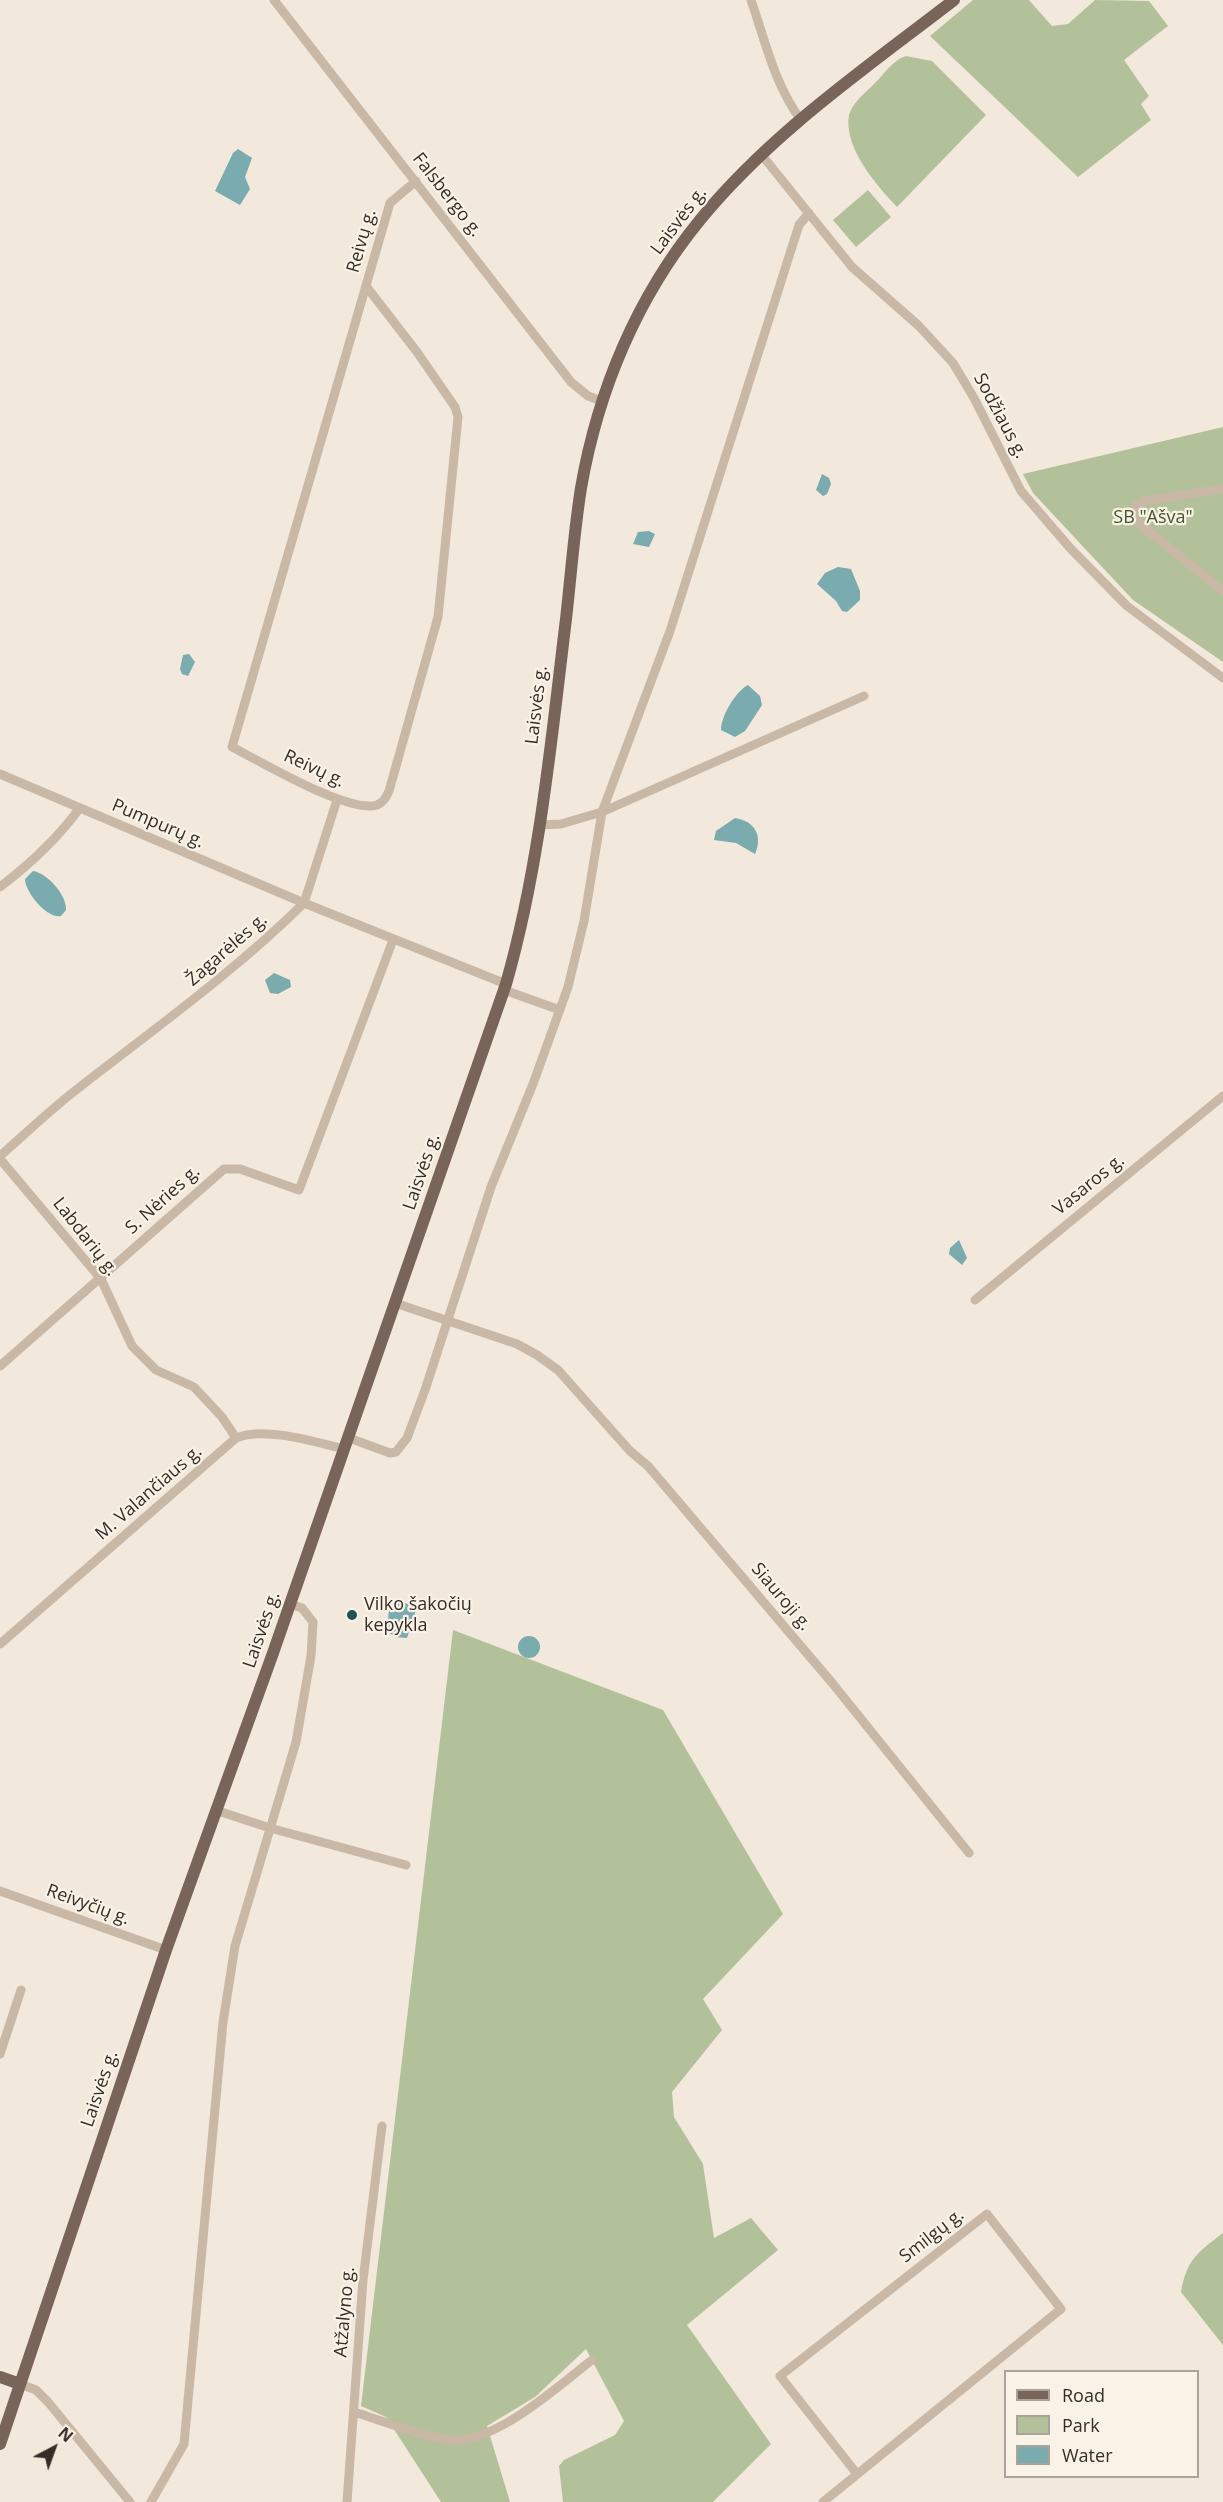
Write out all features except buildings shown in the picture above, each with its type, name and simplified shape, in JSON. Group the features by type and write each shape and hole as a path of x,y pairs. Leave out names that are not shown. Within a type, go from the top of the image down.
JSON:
{"main road":[{"name":"Laisvės g.","path":"0,2444 166,1950 347,1443 505,987 523,919 540,825 575,533 590,448 602,401 621,350 666,267 717,200 761,154 801,120 954,0"},
{"path":"0,2377 20,2384"}],"street":[{"name":"Falsbergo g.","path":"274,0 571,382 588,396 602,401"},
{"path":"751,0 780,84 801,120"},
{"name":"Sodžiaus g.","path":"761,154 852,267 919,326 953,363 974,398 1021,491 1064,540 1127,606 1223,678"},
{"name":"Reivų g.","path":"366,286 417,352 455,407 458,417 438,617 389,791 378,804 337,800 232,747 390,203 416,181"},
{"path":"236,1438 261,1433 347,1443 390,1453 400,1449 425,1390 491,1187 560,1010 584,921 602,812 670,631 799,225 809,213"},
{"path":"1223,489 1143,501 1131,510 1136,521 1223,591"},
{"path":"540,825 561,824 602,812 864,696"},
{"name":"Pumpurų g.","path":"0,774 304,903"},
{"path":"337,800 304,903 560,1010"},
{"path":"0,887 63,831 79,809"},
{"name":"Žagarėlės g.","path":"0,1157 75,1090 126,1053 251,954 304,903"},
{"name":"S. Nėries g.","path":"0,1366 224,1168 240,1169 299,1190 393,940"},
{"name":"Vasaros g.","path":"975,1300 1223,1096"},
{"name":"Labdarių g.","path":"0,1157 101,1279 132,1346 156,1370 194,1387 222,1417 236,1438"},
{"name":"Siauroji g.","path":"395,1303 518,1344 558,1370 630,1451 648,1466 834,1684 969,1853"},
{"name":"M. Valančiaus g.","path":"0,1644 236,1438"},
{"path":"151,2502 184,2444 223,2022 236,1946 296,1742 314,1632 308,1613 303,1608 290,1604"},
{"path":"215,1810 270,1828 406,1865"},
{"name":"Reivyčių g.","path":"0,1892 166,1950"},
{"path":"0,2054 21,1990"},
{"name":"Atžalyno g.","path":"347,2502 363,2280 382,2126"},
{"name":"Smilgų g.","path":"823,2502 1060,2309 987,2214 780,2376 857,2474"},
{"path":"354,2412 451,2440 482,2435 532,2408 591,2360"},
{"path":"20,2384 36,2390 48,2402 130,2502"}],"green space":[{"path":"973,0 1029,0 1052,26 1068,24 1095,0 1149,1 1168,26 1124,60 1149,96 1141,104 1151,120 1078,177 930,36"},
{"path":"906,56 932,61 986,115 897,207 871,177 856,153 851,140 849,115 853,106 893,63"},
{"path":"868,190 891,217 856,247 833,220"},
{"name":"SB \"Ašva\"","path":"1223,427 1223,662 1133,600 1033,493 1023,474"},
{"path":"453,1630 663,1710 783,1914 703,1999 722,2030 672,2092 674,2117 703,2164 714,2238 751,2218 778,2250 687,2325 771,2444 713,2502 563,2502 559,2466 564,2460 615,2435 624,2421 586,2349 535,2397 487,2426 510,2502 441,2502 386,2417 361,2406"},
{"path":"1223,2233 1223,2345 1181,2292 1186,2272 1194,2258"}],"water":[{"path":"238,149 252,158 245,177 250,189 240,205 215,191 233,153"},
{"path":"822,474 829,478 831,484 827,494 823,496 816,490"},
{"path":"649,531 655,534 649,547 633,544 638,532"},
{"path":"838,567 851,569 860,591 860,600 847,612 842,611 836,601 817,584 825,573"},
{"path":"189,654 195,662 188,676 182,674 180,669 183,655"},
{"path":"748,685 760,696 762,705 745,731 735,737 721,730 722,724 726,711 734,698"},
{"path":"735,818 748,822 756,830 758,841 755,854 736,843 714,840 716,831"},
{"path":"33,871 50,880 60,892 66,910 61,916 55,916 43,909 29,891 25,879"},
{"path":"274,973 290,980 291,987 278,994 270,993 265,980"},
{"path":"959,1240 967,1258 962,1265 949,1254 950,1248"},
{"path":"393,1599 417,1607 407,1638 395,1637 387,1631 389,1609"},
{"path":"529,1636 539,1643 540,1647 533,1657 529,1658 519,1651 518,1647 525,1637"}],"place":[{"name":"Vilko šakočių kepykla","path":"352,1615"}]}
